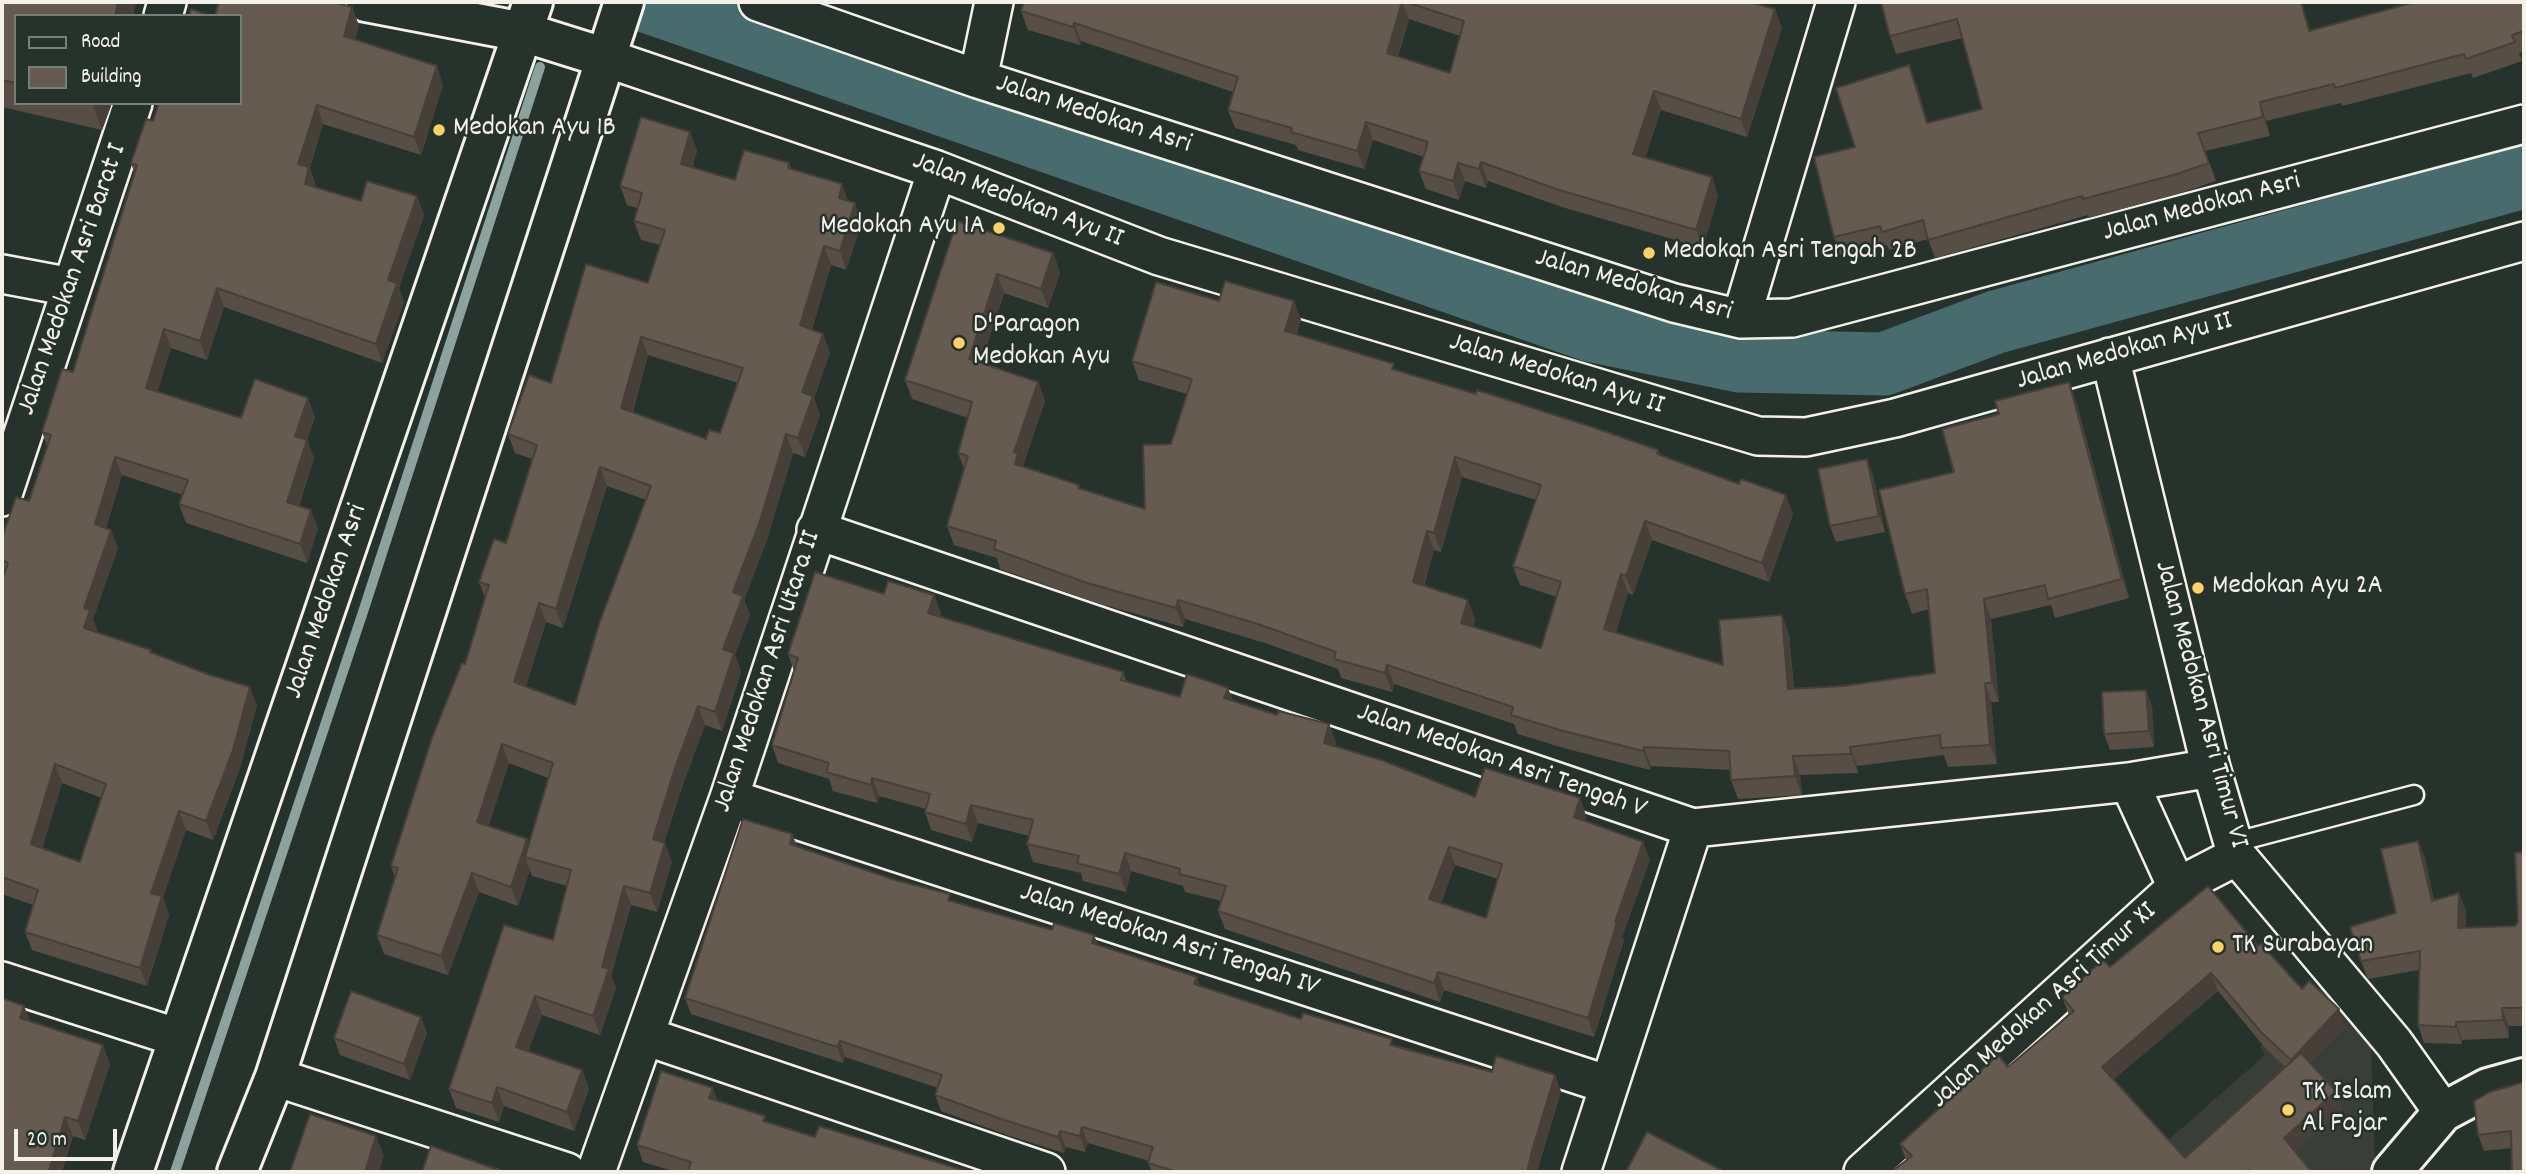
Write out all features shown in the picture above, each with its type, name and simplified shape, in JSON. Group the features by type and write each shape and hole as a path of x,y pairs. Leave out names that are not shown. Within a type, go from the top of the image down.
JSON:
{"street":[{"path":"366,2 529,17 608,52"},
{"path":"237,1172 275,1077 624,2"},
{"name":"Jalan Medokan Asri","path":"758,2 978,79 1674,303 1741,320 1792,318 2524,124"},
{"path":"978,79 994,2"},
{"path":"1741,320 1836,2"},
{"name":"Jalan Medokan Asri","path":"133,1172 529,17"},
{"name":"Jalan Medokan Ayu II","path":"608,52 937,170 1159,256 1758,436 1806,437 1895,418 2524,241"},
{"name":"Jalan Medokan Asri Barat I","path":"2,496 132,105"},
{"name":"Jalan Medokan Asri Utara II","path":"596,1172 729,799 937,170"},
{"path":"2,274 71,288"},
{"name":"Jalan Medokan Asri Timur VI","path":"2110,357 2211,768 2235,850 2395,1044 2442,1112"},
{"name":"Jalan Medokan Asri Tengah V","path":"816,530 1693,828 2129,782 2211,768"},
{"path":"2129,782 2177,887"},
{"name":"Jalan Medokan Asri Tengah IV","path":"729,799 1609,1085"},
{"path":"1581,1172 1693,828"},
{"name":"Jalan Medokan Asri Timur XI","path":"1863,1172 2177,887 2235,850"},
{"path":"2,981 178,1038"},
{"path":"645,1036 1046,1172"},
{"path":"275,1077 567,1172"},
{"path":"2392,1172 2442,1112 2488,1088 2524,1078"}],"lane":[{"path":"2235,850 2414,795"}],"shaded area":[{"name":"TK Islam Al Fajar","path":"2321,988 2371,1045 2375,1164 2367,1172 2132,1172 2265,1055 2260,1046"}],"building":[{"path":"2,2 118,2 115,14 14,14 14,83 2,80"},
{"path":"219,2 333,2 352,7 344,36 437,66 414,137 317,105 298,164 309,167 305,184 361,201 367,181 417,196 388,280 397,283 376,344 217,288 200,341 164,329 146,388 241,418 255,379 308,398 295,436 307,440 287,502 311,510 300,544 179,504 188,480 115,457 95,524 111,530 84,608 90,610 84,628 250,687 233,750 206,821 179,811 151,893 162,896 140,968 25,932 38,890 2,877 2,580 8,563 2,560 2,538 16,497 29,501 51,435 42,432 62,369 73,372 137,165 131,163 146,119 153,121 158,105 242,105 242,14 216,14","holes":["55,764 106,784 80,862 31,844"]},
{"path":"1024,2 1402,2 1387,53 1450,73 1464,21 1406,2 1749,2 1775,9 1741,119 1654,91 1633,154 1712,177 1696,230 1556,189 1481,162 1479,169 1458,163 1453,181 1419,171 1428,142 1366,122 1357,151 1291,132 1292,128 1228,110 1238,77 1074,23 1073,27 1021,11"},
{"path":"1881,2 2301,2 2309,31 2415,2 2524,2 2524,31 2512,35 2515,42 2466,59 2464,54 2335,88 2334,84 2260,102 2263,117 2198,133 2209,163 2177,174 2083,199 2082,196 1928,240 1923,220 1882,232 1880,226 1834,237 1814,157 1855,147 1836,88 1909,65 1927,123 1982,109 1957,19 1890,36"},
{"path":"191,9 205,14 190,14"},
{"path":"641,117 690,132 681,164 735,180 744,150 789,163 788,168 842,184 839,198 855,203 840,251 824,246 800,325 823,334 802,392 813,396 798,438 786,434 760,521 733,592 743,596 723,649 734,653 715,712 698,706 676,765 653,839 665,843 650,893 624,886 602,967 609,969 593,1016 535,996 516,1047 582,1070 567,1112 497,1087 492,1103 449,1089 504,925 553,940 571,870 525,857 553,763 502,744 477,822 527,839 511,887 472,873 441,956 377,935 398,868 391,866 432,738 462,663 465,664 489,585 479,582 494,539 506,543 537,445 508,434 529,375 551,383 586,264 648,283 665,230 634,221 642,193 620,186","holes":["641,337 743,368 720,433 709,430 706,439 621,408","600,467 651,486 599,624 575,705 514,682 539,603 556,609"]},
{"path":"957,221 1053,253 1041,289 997,274 969,359 1038,382 1014,452 1018,453 1015,464 1145,509 1143,445 1171,444 1192,379 1132,361 1156,282 1219,301 1225,281 1294,301 1285,331 1394,364 1392,369 1476,394 1477,390 1595,428 1658,450 1657,454 1739,484 1741,479 1786,495 1762,563 1645,521 1626,576 1621,574 1604,629 1723,665 1719,620 1782,615 1788,689 1843,686 1935,673 1927,589 1905,594 1879,490 1954,472 1942,429 1999,414 1995,401 2069,382 2122,579 2048,599 2045,585 1984,599 1992,683 1985,683 1990,745 1941,748 1940,735 1850,747 1851,754 1793,756 1795,776 1731,780 1729,751 1644,747 1643,751 1560,730 1511,715 1513,707 1387,665 1385,673 1334,659 1336,652 1258,624 1178,600 1176,608 1087,583 994,549 996,541 947,526 968,456 958,453 972,402 905,380","holes":["1455,457 1541,485 1513,566 1561,582 1541,648 1461,623 1468,600 1413,582 1427,531 1434,533"]},
{"path":"1867,459 1879,516 1830,526 1818,469"},
{"path":"815,572 884,594 888,581 934,595 928,613 1123,672 1121,680 1180,697 1187,674 1228,688 1224,698 1277,715 1278,711 1329,724 1324,743 1384,761 1475,797 1485,768 1580,798 1574,817 1643,842 1615,922 1588,1018 1438,972 1434,983 1218,911 1226,886 1179,874 1180,869 1125,853 1119,874 1077,863 1079,856 1027,844 1033,820 971,805 966,824 925,812 930,794 872,778 871,785 826,772 829,763 772,745 798,658 788,654","holes":["1449,847 1502,864 1486,918 1429,899"]},
{"path":"2146,690 2149,731 2104,734 2102,692"},
{"path":"743,819 792,834 790,844 895,880 950,894 948,900 1052,930 1054,923 1094,935 1092,943 1197,977 1194,984 1301,1019 1303,1013 1392,1039 1390,1045 1492,1072 1496,1056 1555,1075 1527,1172 1177,1172 1148,1163 1153,1147 1082,1127 1080,1136 1060,1131 1058,1137 1004,1120 935,1095 942,1075 840,1041 837,1047 685,998"},
{"path":"2418,841 2432,901 2459,893 2458,928 2515,926 2518,922 2515,853 2524,852 2524,1008 2502,1008 2503,1020 2456,1022 2456,1027 2418,1025 2420,951 2361,961 2350,927 2396,913 2381,849"},
{"path":"2208,886 2258,946 2261,944 2302,989 2309,981 2339,1009 2291,1060 2261,1032 2211,973 2102,1067 2185,1158 2301,1053 2336,1091 2284,1138 2312,1172 1891,1172 1912,1156 1900,1144 1998,1055 2008,1067 2074,1011 2062,997 2103,960 2110,967"},
{"path":"351,991 421,1017 404,1064 334,1038"},
{"path":"2,998 24,1006 20,1018 103,1045 78,1121 65,1117 49,1171 54,1172 2,1172"},
{"path":"661,1071 713,1088 709,1098 765,1116 763,1121 815,1137 819,1126 969,1172 688,1172 691,1162 637,1145"},
{"path":"2524,1082 2524,1172 2512,1172 2511,1131 2478,1135 2474,1101 2490,1092"},
{"path":"310,1114 376,1136 365,1172 290,1172"},
{"path":"1647,1132 1721,1170 1721,1172 1626,1172"},
{"path":"431,1146 504,1172 422,1172"}],"waterway":[{"path":"649,2 1593,331 1739,361 1884,364 1996,322 2524,177"},
{"path":"175,1172 362,615 540,67"}],"place":[{"name":"Medokan Ayu 1B","path":"439,130"},
{"name":"Medokan Ayu 1A","path":"999,228"},
{"name":"Medokan Asri Tengah 2B","path":"1649,253"},
{"name":"D'Paragon Medokan Ayu","path":"959,343"},
{"name":"Medokan Ayu 2A","path":"2198,588"},
{"name":"TK Surabayan","path":"2218,947"},
{"name":"TK Islam Al Fajar","path":"2288,1110"}]}
